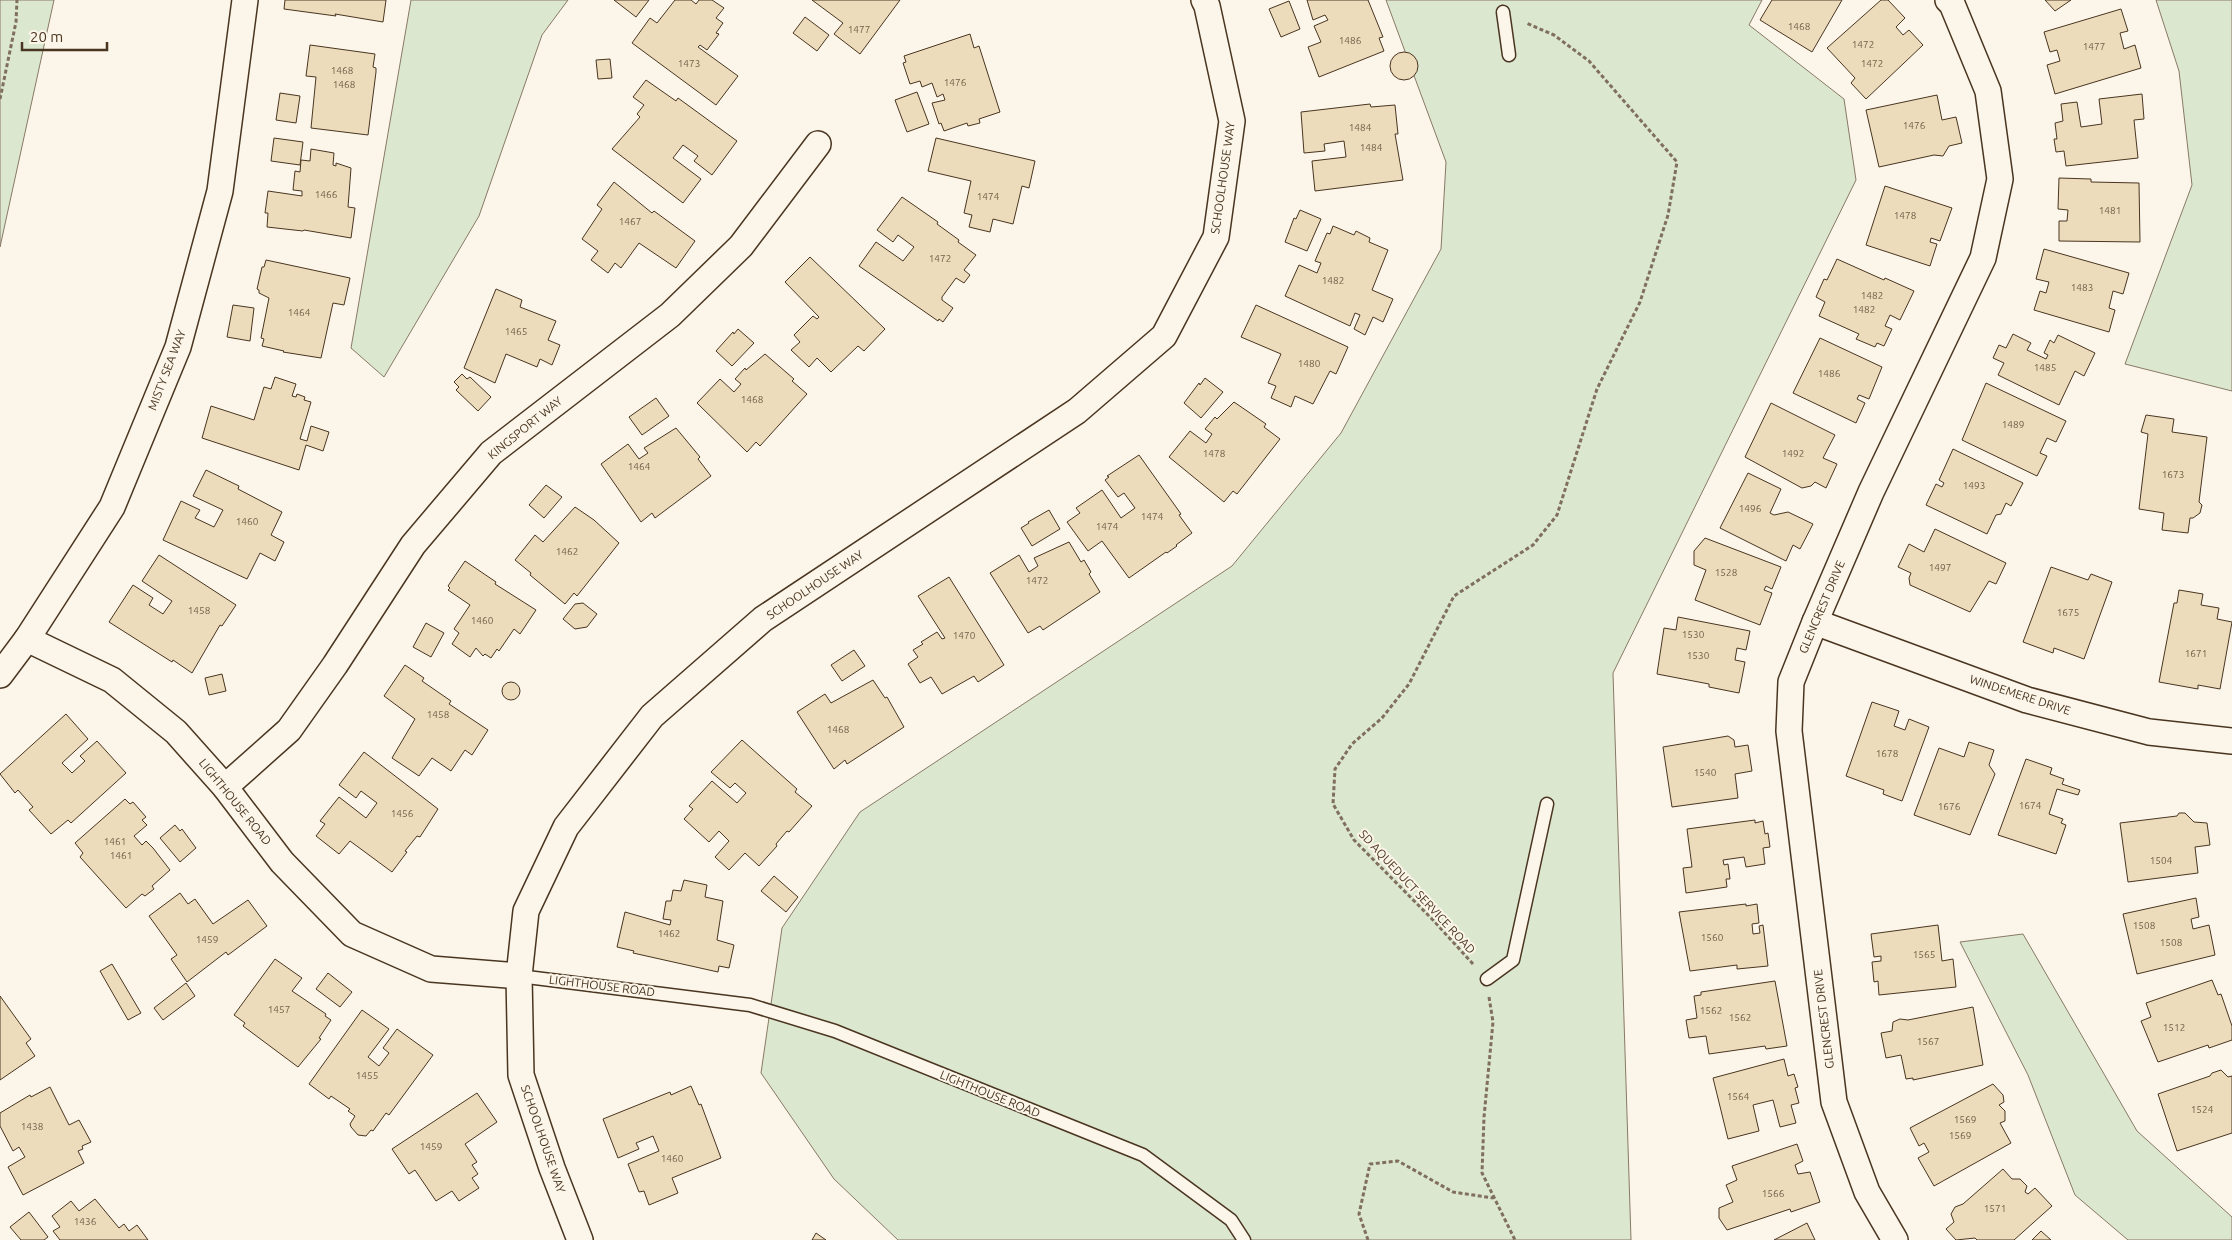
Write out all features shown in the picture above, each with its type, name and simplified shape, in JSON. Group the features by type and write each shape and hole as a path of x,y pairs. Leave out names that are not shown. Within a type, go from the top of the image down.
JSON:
{"street":[{"name":"MISTY SEA WAY","path":"0,675 27,639 112,506 178,347 220,191 245,0"},
{"name":"SCHOOLHOUSE WAY","path":"580,1240 552,1168 521,1075 519,976 526,911 566,827 652,716 763,619 1077,411 1164,336 1216,237 1232,122 1207,6 1204,0"},
{"name":"GLENCREST DRIVE","path":"1895,1240 1867,1192 1834,1102 1789,731 1791,682 1814,622 1871,492 1983,258 2000,179 1988,91 1952,4 1948,0"},
{"name":"KINGSPORT WAY","path":"225,787 289,730 335,665 413,545 491,454 670,315 741,246 818,144"},
{"name":"WINDEMERE DRIVE","path":"1814,622 2027,700 2149,732 2232,741"},
{"name":"LIGHTHOUSE ROAD","path":"27,639 112,680 176,732 225,787 282,862 352,934 430,969 519,976"}],"lane":[{"path":"1503,12 1509,55"},
{"path":"1487,979 1513,960 1547,804"},
{"name":"LIGHTHOUSE ROAD","path":"519,976 750,1005 834,1031 1143,1155 1231,1220 1244,1240"}],"path":[{"path":"0,98 16,22 17,0"},
{"name":"SD AQUEDUCT SERVICE ROAD","path":"1487,979 1433,920 1354,840 1333,804 1335,769 1352,744 1382,718 1409,684 1454,596 1533,545 1557,515 1597,389 1640,302 1668,215 1677,162 1589,61 1554,35 1503,12"},
{"path":"1487,979 1493,1022 1484,1117 1482,1173 1515,1240"},
{"path":"1368,1240 1359,1214 1370,1164 1398,1161 1453,1192 1494,1198"}],"green space":[{"path":"0,0 54,0 0,247"},
{"path":"411,0 568,0 542,35 479,216 384,377 351,348"},
{"path":"1386,0 1762,0 1749,25 1844,99 1856,180 1613,673 1631,1240 898,1240 834,1179 761,1073 782,928 860,812 1232,566 1341,433 1441,249 1446,162"},
{"path":"2156,0 2232,0 2232,391 2125,364 2192,185 2179,71"},
{"path":"2023,934 2137,1131 2232,1217 2232,1240 2128,1240 2075,1195 2028,1075 1960,942"}],"building":[{"path":"285,0 386,0 383,22 335,14 336,16 284,9"},
{"path":"614,0 649,0 636,17"},
{"path":"675,0 691,0 696,4 699,0 712,0 724,8 716,18 723,23 716,33 719,34 707,50 700,45 698,47 738,76 716,105 632,43 650,18 657,23"},
{"path":"812,0 900,0 860,54 834,34 843,23"},
{"path":"1307,0 1368,0 1383,37 1379,38 1384,51 1319,77 1308,47 1321,42 1314,26 1328,20 1325,15 1313,20"},
{"path":"1772,0 1842,0 1812,52 1760,20"},
{"path":"1881,0 1888,0 1905,18 1896,27 1903,35 1909,30 1923,45 1866,99 1851,83 1855,78 1827,48"},
{"path":"2045,0 2071,0 2055,11"},
{"path":"1289,1 1300,29 1281,37 1269,9"},
{"path":"2121,9 2128,31 2120,33 2124,49 2135,45 2141,68 2055,94 2047,65 2060,61 2057,50 2050,52 2044,32"},
{"path":"805,17 829,35 817,51 793,33"},
{"path":"970,34 974,48 979,46 1000,112 979,119 980,123 968,126 967,123 944,131 941,123 939,124 932,103 945,100 943,94 937,97 932,83 922,87 920,81 910,84 903,63 906,62 904,56"},
{"path":"310,45 375,54 373,67 376,68 376,72 368,135 311,128 316,77 306,76"},
{"path":"1404,52 1414,56 1418,66 1414,76 1404,80 1394,76 1390,66 1394,56"},
{"path":"610,59 612,78 598,79 596,60"},
{"path":"646,80 676,101 678,98 737,141 712,175 694,161 698,156 683,145 673,158 701,179 683,203 612,149 640,117 637,114 644,105 633,97"},
{"path":"917,92 929,124 907,132 895,100"},
{"path":"280,93 300,96 296,123 276,120"},
{"path":"2142,94 2144,119 2134,120 2138,158 2066,166 2064,151 2056,152 2054,139 2057,139 2055,123 2063,121 2061,104 2077,102 2081,127 2102,124 2099,99"},
{"path":"1937,95 1942,120 1956,117 1962,143 1949,146 1943,156 1934,155 1879,167 1866,110"},
{"path":"1370,104 1371,107 1395,105 1398,134 1395,134 1403,180 1315,191 1312,161 1346,157 1344,141 1324,144 1325,151 1304,153 1301,112"},
{"path":"274,138 303,142 300,165 271,161"},
{"path":"936,138 1035,161 1029,188 1022,186 1013,224 993,219 990,232 969,227 972,215 964,213 971,181 928,171"},
{"path":"311,149 334,153 333,165 336,166 336,163 351,168 348,207 355,208 351,238 304,230 267,227 268,213 265,213 268,191 302,196 302,191 293,190 295,171 300,172 301,160 310,161"},
{"path":"2059,178 2091,179 2091,182 2139,183 2140,242 2059,241 2059,221 2067,221 2068,210 2058,209"},
{"path":"614,182 652,213 654,211 695,241 676,268 639,243 621,268 615,263 608,273 591,260 598,251 582,239 602,209 597,205"},
{"path":"1885,186 1952,208 1940,241 1931,238 1930,242 1937,244 1930,266 1866,245"},
{"path":"902,197 938,222 937,224 976,255 964,270 970,275 964,283 956,278 942,297 942,300 953,308 943,322 939,319 938,321 859,266 876,242 903,261 914,247 898,235 893,242 877,230"},
{"path":"1300,210 1321,219 1307,251 1285,242 1294,218 1296,219"},
{"path":"1333,226 1354,235 1356,231 1370,238 1369,242 1388,250 1372,290 1393,299 1383,322 1373,317 1365,335 1354,329 1360,315 1355,313 1350,326 1285,296 1299,265 1317,273 1321,263 1315,261 1327,233 1330,234"},
{"path":"2044,249 2129,273 2123,294 2113,291 2109,308 2115,310 2109,332 2034,310 2040,291 2046,293 2049,282 2036,279"},
{"path":"810,257 885,329 864,351 858,346 831,372 817,358 809,367 791,350 800,342 794,335 813,316 817,319 819,317 785,282"},
{"path":"1837,259 1914,291 1900,320 1890,315 1885,326 1892,329 1884,346 1877,343 1875,347 1856,339 1859,334 1819,316 1825,302 1816,297 1824,279 1827,280"},
{"path":"266,260 350,278 344,305 333,303 321,358 283,352 262,346 264,339 261,338 269,298 259,293 257,289 262,267 264,267"},
{"path":"496,289 522,300 520,307 556,321 548,340 560,345 552,365 540,359 537,367 506,354 495,383 464,368"},
{"path":"233,305 254,308 250,341 227,337"},
{"path":"1256,305 1348,347 1336,374 1330,371 1313,404 1295,396 1291,407 1271,398 1276,386 1268,383 1281,354 1241,337"},
{"path":"738,329 754,343 732,366 716,351"},
{"path":"2013,334 2031,343 2027,350 2046,359 2048,355 2044,353 2050,340 2054,343 2058,335 2095,353 2084,376 2075,371 2059,405 1998,375 2004,363 1993,358 1999,345 2006,348"},
{"path":"1820,338 1882,367 1869,399 1859,395 1857,399 1865,403 1856,423 1793,393"},
{"path":"765,354 794,379 792,381 807,394 760,446 756,442 747,452 697,403 720,379 734,392 741,384 735,379 745,368 746,370"},
{"path":"462,374 467,379 470,377 491,397 478,411 456,390 459,387 454,382"},
{"path":"275,377 296,384 292,396 296,397 297,394 305,397 304,400 311,402 300,439 307,441 311,426 329,432 323,451 306,445 299,470 202,438 211,406 254,420 264,387 271,389"},
{"path":"1205,378 1223,392 1201,418 1184,403"},
{"path":"1986,383 2066,421 2056,442 2047,438 2040,453 2047,456 2037,476 1962,440"},
{"path":"656,398 669,416 642,435 629,417"},
{"path":"1234,402 1266,424 1264,427 1280,439 1237,494 1233,491 1224,502 1169,457 1190,431 1206,443 1212,434 1205,429 1215,417 1217,419"},
{"path":"1771,403 1835,435 1823,458 1837,464 1826,488 1815,482 1811,486 1802,488 1745,457"},
{"path":"2146,415 2174,419 2172,432 2207,437 2199,502 2202,505 2200,513 2190,518 2188,533 2162,530 2164,513 2139,509 2148,434 2141,432"},
{"path":"676,428 700,457 698,459 711,476 655,518 652,513 641,522 601,464 628,444 639,459 648,453 644,448"},
{"path":"1953,449 2023,483 2011,506 2006,503 2001,514 1996,515 1987,534 1926,505 1936,484 1942,487 1944,483 1939,480"},
{"path":"1139,455 1181,514 1179,515 1192,533 1177,546 1129,578 1102,541 1088,551 1067,522 1080,513 1076,508 1102,490 1121,518 1135,508 1124,493 1118,497 1105,480 1109,477 1107,476"},
{"path":"206,470 239,486 238,489 282,512 271,535 284,542 275,561 260,553 247,579 163,540 181,501 200,510 195,518 214,527 223,510 193,496"},
{"path":"1748,473 1781,489 1770,513 1774,515 1788,512 1813,524 1800,549 1793,545 1786,561 1720,528"},
{"path":"546,485 562,497 544,518 529,505"},
{"path":"575,507 594,520 619,543 577,596 574,593 565,604 515,560 535,535 543,542"},
{"path":"1049,510 1060,529 1032,546 1021,528"},
{"path":"1935,529 2006,563 1996,584 1989,581 1970,612 1910,585 1909,578 1911,573 1898,567 1909,544 1924,552"},
{"path":"1705,538 1781,567 1772,589 1766,586 1764,590 1772,593 1760,625 1695,600 1706,570 1694,565 1694,551"},
{"path":"1069,542 1081,562 1084,560 1091,572 1089,574 1100,592 1043,630 1040,626 1028,633 990,573 1019,555 1029,572 1038,566 1034,558"},
{"path":"159,555 236,605 222,626 220,625 192,673 109,622 133,585 153,598 149,605 163,614 172,601 142,581"},
{"path":"465,561 496,582 495,584 536,610 520,634 514,629 499,651 497,649 491,658 485,654 483,656 476,648 470,657 452,644 459,633 454,629 470,605 448,590 450,588 448,586"},
{"path":"2051,567 2088,580 2091,574 2112,582 2084,659 2054,648 2053,653 2023,642"},
{"path":"949,577 1004,665 978,682 974,676 942,694 931,677 920,683 908,664 918,657 913,650 923,644 921,642 937,632 942,639 945,638 918,596"},
{"path":"2179,590 2203,594 2201,605 2219,608 2217,619 2232,622 2220,689 2198,685 2198,689 2159,682 2174,603 2177,603"},
{"path":"583,603 597,614 587,627 575,629 563,619 575,604"},
{"path":"1678,617 1750,631 1746,650 1737,648 1735,660 1745,662 1739,693 1709,687 1709,684 1657,674 1664,628 1676,630"},
{"path":"426,623 444,633 431,657 413,647"},
{"path":"854,650 865,666 842,681 831,665"},
{"path":"405,665 424,678 422,681 451,701 449,704 488,730 472,755 465,750 451,771 432,758 419,776 392,758 415,719 384,696"},
{"path":"222,674 226,691 209,695 205,678"},
{"path":"873,680 885,698 887,697 904,727 847,764 845,760 834,769 797,712 825,694 831,703"},
{"path":"507,682 515,682 520,687 518,698 507,700 502,695 502,687"},
{"path":"1872,702 1899,711 1894,726 1905,730 1909,719 1929,727 1902,801 1883,794 1884,790 1846,776"},
{"path":"66,714 88,739 62,763 72,773 85,761 80,756 97,741 126,773 71,823 68,820 51,834 29,810 33,807 18,790 15,793 0,774"},
{"path":"1728,736 1734,740 1735,747 1748,745 1752,771 1735,774 1738,798 1672,807 1663,747"},
{"path":"742,740 797,789 795,792 812,806 789,832 787,831 776,844 777,846 759,866 745,853 729,870 715,857 729,841 719,831 709,842 684,819 693,809 689,806 712,781 737,803 746,793 735,783 730,788 711,772"},
{"path":"1969,742 1994,750 1989,765 1995,774 1970,835 1914,815 1939,748 1964,757"},
{"path":"364,752 438,809 420,837 417,836 405,851 407,852 392,872 350,841 339,854 316,836 325,824 320,821 339,797 366,818 377,803 361,791 356,798 339,785"},
{"path":"2026,759 2052,768 2050,774 2064,779 2062,784 2080,790 2078,795 2057,789 2049,814 2063,819 2061,823 2066,825 2056,854 1998,835"},
{"path":"125,799 130,804 133,802 146,817 142,820 147,825 134,836 142,845 146,841 170,870 152,886 154,889 145,896 142,894 126,908 80,857 83,853 75,843"},
{"path":"2179,813 2185,813 2194,822 2207,823 2210,845 2195,847 2198,873 2128,882 2120,823 2177,816"},
{"path":"1755,820 1755,823 1763,821 1765,834 1768,833 1770,847 1763,848 1765,864 1746,867 1744,857 1723,860 1724,865 1728,864 1730,879 1726,879 1727,887 1686,893 1683,868 1692,867 1687,829"},
{"path":"175,825 180,831 182,829 196,848 180,862 160,838"},
{"path":"774,876 798,897 786,912 761,891"},
{"path":"684,880 707,885 705,897 723,901 717,940 734,945 729,968 719,966 718,972 633,953 634,951 617,947 625,912 670,925 671,920 663,919 666,901 671,901 673,890 681,891"},
{"path":"180,893 188,904 195,899 213,924 248,900 267,926 228,955 226,952 187,982 171,959 177,955 149,916"},
{"path":"2196,898 2199,917 2191,919 2193,929 2209,925 2215,955 2137,974 2123,914"},
{"path":"1746,904 1746,906 1757,904 1759,923 1752,924 1753,934 1760,933 1759,926 1763,925 1768,966 1737,969 1737,965 1690,971 1679,912"},
{"path":"1938,925 1942,961 1953,959 1956,987 1879,995 1878,981 1874,982 1872,962 1881,961 1881,956 1874,957 1871,934"},
{"path":"275,959 302,978 292,991 326,1014 325,1016 331,1020 319,1038 321,1039 298,1067 243,1026 245,1023 234,1015"},
{"path":"112,964 141,1013 128,1020 100,971"},
{"path":"328,973 352,992 340,1007 316,989"},
{"path":"2212,980 2218,995 2221,994 2232,1026 2232,1040 2209,1048 2208,1045 2158,1062 2141,1021 2151,1017 2146,1003"},
{"path":"1775,981 1787,1046 1766,1049 1765,1046 1709,1054 1706,1036 1689,1038 1686,1020 1697,1018 1694,996 1701,995 1701,992"},
{"path":"186,983 195,996 163,1020 154,1008"},
{"path":"0,996 31,1039 26,1043 35,1056 0,1080"},
{"path":"1973,1007 1983,1065 1913,1080 1913,1078 1906,1079 1901,1055 1886,1058 1881,1033 1892,1031 1893,1022 1900,1019 1908,1020"},
{"path":"362,1010 389,1029 368,1057 379,1066 389,1053 383,1048 397,1029 433,1055 389,1115 386,1113 373,1131 371,1130 366,1136 358,1135 351,1127 350,1124 355,1116 348,1111 350,1109 331,1096 329,1099 309,1084"},
{"path":"1784,1059 1788,1076 1794,1074 1798,1087 1795,1088 1799,1103 1791,1105 1796,1123 1780,1127 1773,1100 1753,1105 1759,1131 1728,1139 1713,1078"},
{"path":"2221,1070 2228,1077 2232,1076 2232,1133 2177,1151 2158,1094 2210,1076 2212,1073"},
{"path":"1993,1084 2003,1095 2004,1102 1999,1105 2005,1111 2005,1121 2000,1123 2011,1143 1934,1186 1918,1158 1929,1152 1924,1143 1919,1146 1910,1128"},
{"path":"691,1086 699,1105 701,1104 721,1158 672,1178 678,1193 649,1205 644,1191 639,1192 628,1164 659,1151 653,1136 636,1143 639,1149 618,1158 603,1119 670,1092 671,1095"},
{"path":"50,1087 69,1125 79,1120 91,1142 82,1146 83,1149 78,1151 84,1163 23,1195 8,1167 25,1157 19,1147 13,1151 0,1126 0,1113 30,1095 31,1097"},
{"path":"477,1093 497,1122 465,1144 477,1162 472,1165 478,1174 472,1178 479,1188 459,1201 452,1191 436,1201 415,1170 409,1174 392,1149"},
{"path":"1797,1144 1803,1161 1795,1165 1798,1174 1810,1172 1820,1202 1791,1212 1790,1209 1727,1230 1719,1218 1719,1208 1733,1202 1726,1185 1737,1180 1732,1166"},
{"path":"2003,1169 2012,1179 2020,1179 2027,1186 2025,1192 2028,1194 2035,1188 2052,1206 2014,1240 1977,1240 1975,1238 1956,1240 1946,1229 1954,1222 1951,1214 1955,1207 1963,1204"},
{"path":"95,1199 119,1228 124,1224 129,1231 137,1225 148,1240 60,1240 53,1231 60,1227 52,1216 71,1201 79,1211"},
{"path":"29,1212 48,1237 44,1240 21,1240 10,1227"},
{"path":"1807,1223 1815,1240 1774,1240"},
{"path":"2041,1231 2051,1240 2032,1240"},
{"path":"816,1233 826,1240 812,1240"}]}
